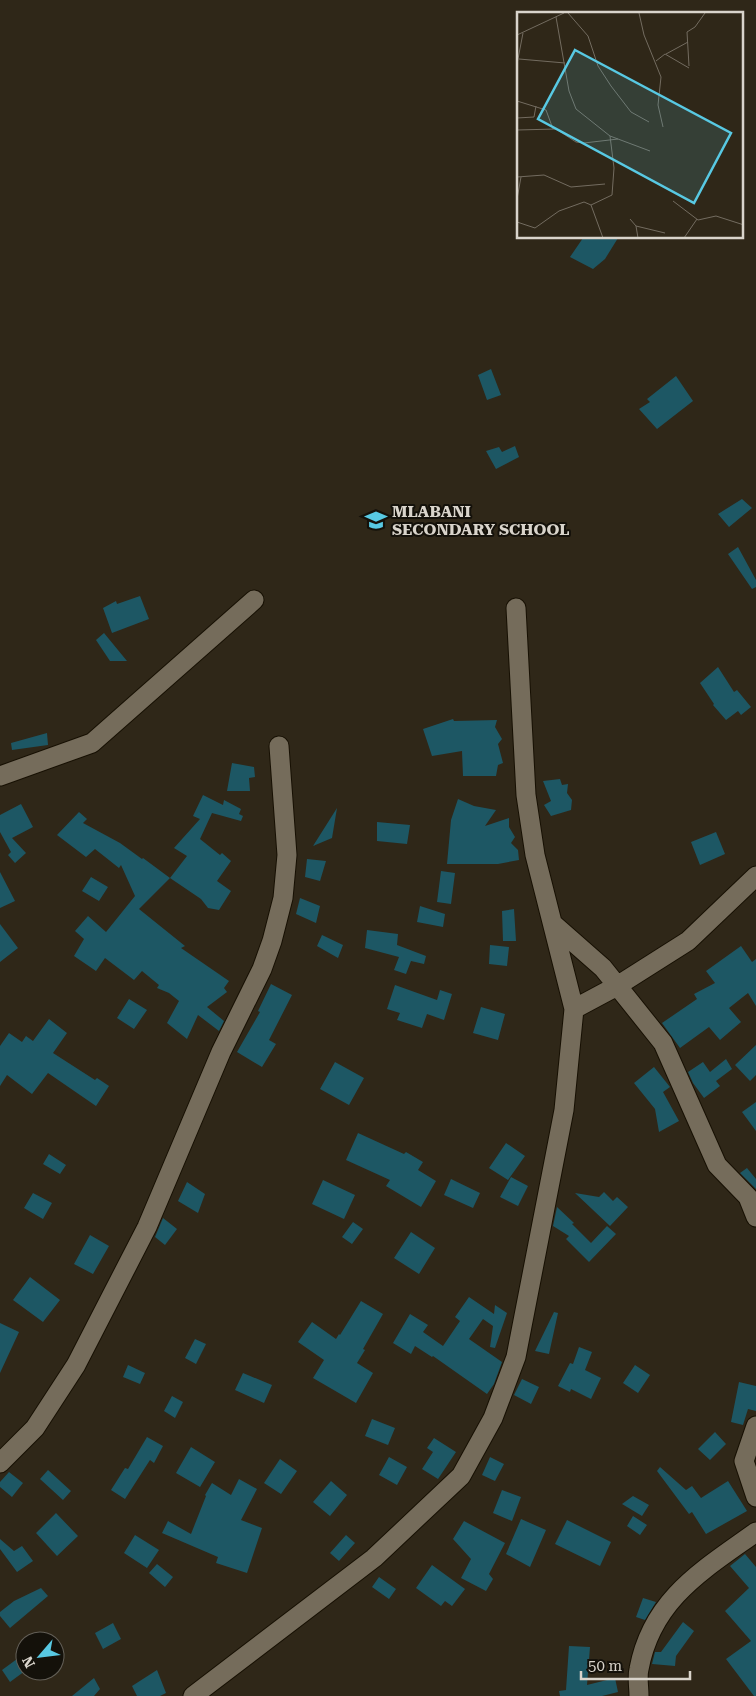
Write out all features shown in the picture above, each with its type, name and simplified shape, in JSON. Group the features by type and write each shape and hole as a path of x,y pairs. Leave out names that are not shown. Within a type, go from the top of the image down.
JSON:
{"street":[{"path":"0,776 92,743 254,600"},
{"path":"194,1696 374,1558 461,1476 493,1418 516,1357 564,1110 574,1009 535,855 526,795 516,608"},
{"path":"0,1463 36,1428 76,1365 147,1228 221,1052 262,969 272,941 283,898 287,855 280,746"},
{"path":"574,1009 617,986 688,941 756,876"},
{"path":"553,924 603,968 663,1043 717,1165 748,1197 756,1217"},
{"path":"756,1426 744,1461 756,1497"},
{"path":"639,1696 638,1671 643,1653 664,1609 691,1579 756,1532"}],"building":[{"path":"582,239 617,239 605,259 593,269 570,257"},
{"path":"491,369 501,395 487,400 478,375"},
{"path":"676,376 693,401 657,429 639,409 650,402 647,399"},
{"path":"515,446 519,457 496,469 486,451 499,447 502,452"},
{"path":"742,499 752,508 729,527 718,514"},
{"path":"738,547 756,580 756,587 752,589 728,554"},
{"path":"140,596 149,619 112,633 103,608 116,601 117,604"},
{"path":"104,633 127,661 110,661 96,640"},
{"path":"718,667 734,692 737,690 751,707 741,715 738,711 726,720 713,705 700,683"},
{"path":"453,719 454,721 497,720 495,727 502,739 498,744 503,763 498,765 496,776 463,776 462,751 432,756 423,729"},
{"path":"47,733 48,745 12,750 11,743"},
{"path":"232,763 254,767 255,777 249,778 250,791 227,791"},
{"path":"560,779 562,785 568,784 567,793 572,800 571,810 551,816 544,805 551,801 543,781"},
{"path":"203,795 223,805 224,800 241,809 239,814 243,816 241,821 212,813 200,839 231,861 217,881 231,891 219,910 208,908 201,899 170,878 187,856 174,848 200,819 193,816"},
{"path":"458,799 474,806 496,810 485,826 509,818 509,827 515,837 511,843 518,850 519,860 498,864 447,864 451,820"},
{"path":"21,804 33,827 12,838 26,853 15,863 8,855 11,852 0,832 0,815"},
{"path":"337,808 332,838 313,846"},
{"path":"79,812 87,819 83,823 120,843 170,878 139,909 185,946 181,948 229,981 224,988 227,992 207,1007 224,1021 219,1031 198,1015 187,1039 167,1023 179,1001 169,993 157,988 159,985 142,971 134,980 105,958 96,971 74,956 84,939 75,931 88,916 106,932 135,896 121,865 119,868 95,849 86,857 57,835"},
{"path":"377,822 410,825 407,844 377,841"},
{"path":"716,832 725,854 700,865 691,842"},
{"path":"307,859 326,861 320,881 305,877"},
{"path":"441,871 455,873 451,904 437,902"},
{"path":"0,872 15,901 0,908"},
{"path":"91,877 108,887 99,901 82,891"},
{"path":"300,898 320,906 316,923 296,914"},
{"path":"420,906 445,914 443,927 417,922"},
{"path":"514,909 516,941 503,941 502,911"},
{"path":"0,924 18,948 0,962"},
{"path":"367,930 398,934 397,945 426,956 424,964 411,961 406,974 394,970 399,957 365,948"},
{"path":"322,935 343,945 338,958 317,946"},
{"path":"490,945 509,947 507,966 489,964"},
{"path":"741,946 752,962 756,959 756,1006 748,993 729,1008 741,1022 720,1040 709,1027 680,1048 662,1023 697,999 694,994 715,983 706,971"},
{"path":"271,984 292,995 269,1040 276,1044 262,1067 237,1052 260,1012 258,1011"},
{"path":"395,985 437,1000 440,990 452,994 444,1020 427,1014 422,1028 397,1020 400,1013 387,1009"},
{"path":"129,999 147,1010 134,1029 117,1018"},
{"path":"481,1007 505,1014 498,1040 473,1033"},
{"path":"49,1019 67,1033 53,1053 95,1080 97,1078 109,1086 96,1106 48,1073 32,1094 7,1075 0,1086 0,1046 9,1033 22,1042 26,1036 33,1041"},
{"path":"756,1045 756,1075 750,1081 735,1065"},
{"path":"726,1059 732,1069 716,1081 720,1086 704,1098 693,1083 688,1072 703,1062 710,1072"},
{"path":"335,1062 364,1078 349,1105 320,1089"},
{"path":"654,1067 670,1087 663,1092 679,1121 659,1132 655,1109 634,1083"},
{"path":"756,1102 756,1131 742,1112"},
{"path":"358,1133 404,1154 406,1152 423,1162 418,1170 436,1181 421,1207 386,1186 390,1180 346,1160"},
{"path":"506,1143 525,1156 508,1180 489,1168"},
{"path":"49,1154 66,1165 60,1174 43,1164"},
{"path":"747,1168 756,1179 756,1189 740,1173"},
{"path":"511,1177 528,1186 518,1206 500,1197"},
{"path":"451,1179 480,1193 473,1208 444,1195"},
{"path":"323,1180 355,1195 344,1219 312,1204"},
{"path":"187,1182 205,1194 198,1213 178,1201"},
{"path":"604,1192 613,1201 617,1197 628,1207 610,1226 575,1193 599,1197"},
{"path":"33,1193 52,1203 43,1219 24,1208"},
{"path":"557,1207 591,1243 607,1226 616,1234 589,1262 566,1239 569,1236 553,1226"},
{"path":"163,1218 177,1229 165,1245 155,1237"},
{"path":"353,1222 363,1229 352,1244 342,1237"},
{"path":"411,1232 435,1248 419,1274 394,1258"},
{"path":"90,1235 109,1246 93,1274 74,1264"},
{"path":"30,1277 60,1300 43,1322 13,1300"},
{"path":"469,1297 494,1314 495,1305 507,1313 495,1348 490,1347 493,1326 483,1319 469,1339 502,1362 494,1384 487,1394 433,1356 415,1346 411,1354 393,1343 410,1314 428,1325 423,1332 443,1346 460,1321 455,1317"},
{"path":"361,1301 383,1314 357,1363 373,1373 356,1403 313,1378 324,1360 298,1342 312,1322 336,1339"},
{"path":"554,1312 558,1313 549,1354 535,1351"},
{"path":"0,1323 19,1332 0,1373"},
{"path":"195,1339 206,1344 196,1364 185,1358"},
{"path":"579,1347 592,1352 585,1370 601,1378 591,1399 571,1389 570,1392 558,1386 570,1363 573,1364"},
{"path":"128,1365 145,1373 140,1384 123,1377"},
{"path":"635,1365 650,1375 638,1393 623,1383"},
{"path":"243,1373 272,1385 264,1403 235,1390"},
{"path":"522,1379 539,1387 531,1404 514,1395"},
{"path":"739,1382 756,1386 756,1411 748,1409 743,1425 731,1422"},
{"path":"172,1396 183,1402 175,1418 164,1411"},
{"path":"372,1419 395,1428 388,1445 365,1436"},
{"path":"715,1432 726,1444 710,1460 698,1449"},
{"path":"147,1437 163,1446 154,1463 150,1460 125,1499 111,1490 125,1468 128,1469"},
{"path":"434,1438 456,1452 438,1479 422,1469 433,1452 427,1448"},
{"path":"191,1447 215,1462 200,1487 176,1473"},
{"path":"389,1457 407,1467 397,1485 379,1475"},
{"path":"490,1457 504,1464 495,1481 482,1475"},
{"path":"280,1459 297,1471 281,1494 264,1483"},
{"path":"660,1467 686,1490 692,1486 701,1498 728,1481 747,1511 706,1534 692,1512 689,1514 657,1471"},
{"path":"48,1470 71,1491 63,1500 40,1479"},
{"path":"9,1472 23,1483 12,1497 0,1487 0,1482"},
{"path":"239,1479 257,1489 241,1520 262,1528 247,1573 216,1563 218,1557 162,1533 168,1521 191,1534 205,1495 212,1483 231,1495"},
{"path":"331,1481 347,1495 330,1516 313,1502"},
{"path":"502,1490 521,1497 512,1521 493,1513"},
{"path":"633,1496 649,1505 642,1516 622,1504"},
{"path":"56,1513 78,1536 57,1556 36,1533"},
{"path":"633,1516 647,1525 640,1535 627,1526"},
{"path":"521,1519 546,1530 530,1567 506,1554"},
{"path":"567,1520 611,1542 600,1566 555,1544"},
{"path":"464,1521 505,1543 489,1574 493,1579 486,1591 461,1578 471,1559 453,1539"},
{"path":"135,1535 159,1550 147,1568 124,1553"},
{"path":"346,1535 355,1543 339,1561 330,1553"},
{"path":"0,1539 14,1551 22,1546 33,1561 17,1572 0,1549"},
{"path":"745,1554 756,1567 756,1696 754,1696 726,1659 751,1641 725,1611 749,1588 730,1566"},
{"path":"157,1564 173,1577 165,1587 149,1573"},
{"path":"432,1565 465,1589 452,1606 445,1601 441,1606 416,1588"},
{"path":"379,1577 396,1589 389,1599 372,1587"},
{"path":"41,1588 48,1596 10,1628 0,1616 0,1612 14,1601"},
{"path":"643,1598 656,1602 645,1620 636,1617"},
{"path":"683,1622 694,1631 676,1656 675,1666 652,1664 655,1652 661,1652"},
{"path":"113,1623 121,1639 103,1649 95,1633"},
{"path":"569,1646 590,1647 587,1685 615,1678 618,1692 602,1696 560,1696 559,1691 566,1690"},
{"path":"15,1660 15,1678 10,1682 2,1670"},
{"path":"157,1670 166,1693 160,1696 137,1696 132,1686"},
{"path":"94,1678 100,1689 94,1696 72,1696"}],"place":[{"name":"MLABANI SECONDARY SCHOOL","path":"376,520"}]}
